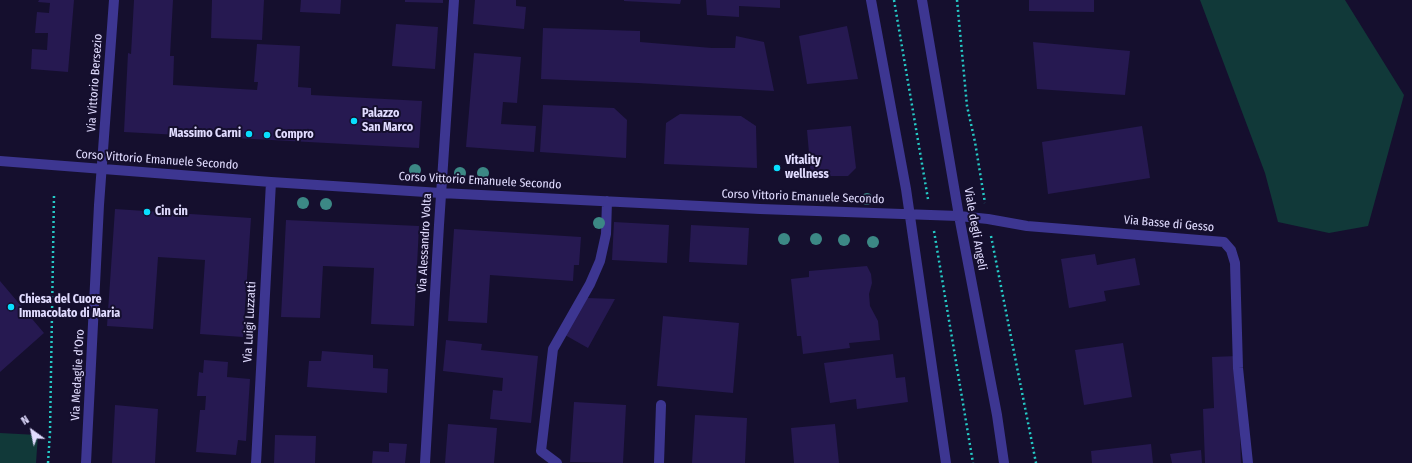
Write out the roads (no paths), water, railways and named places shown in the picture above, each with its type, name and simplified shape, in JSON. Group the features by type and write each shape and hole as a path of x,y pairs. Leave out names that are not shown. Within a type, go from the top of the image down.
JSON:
{"street":[{"name":"Via Vittorio Bersezio","path":"102,169 114,0"},
{"name":"Via Alessandro Volta","path":"425,463 454,0"},
{"path":"871,0 906,189 946,463"},
{"name":"Viale degli Angeli","path":"922,0 959,216 997,415 1004,463"},
{"name":"Corso Vittorio Emanuele Secondo","path":"0,161 271,182 441,193 760,209 959,216"},
{"name":"Via Medaglie d'Oro","path":"86,463 102,169"},
{"name":"Via Luigi Luzzatti","path":"256,463 271,182"},
{"path":"557,463 541,451 553,349 590,284 600,261 606,234 607,201"},
{"name":"Via Basse di Gesso","path":"959,216 988,219 1027,226 1224,242 1231,250 1235,263 1238,368 1248,463"},
{"path":"659,463 661,405"}],"place":[{"name":"Palazzo San Marco","path":"354,121"},
{"name":"Massimo Carni","path":"249,134"},
{"name":"Compro","path":"267,135"},
{"name":"Vitality wellness","path":"777,168"},
{"name":"Cin cin","path":"147,212"},
{"name":"Chiesa del Cuore Immacolato di Maria","path":"11,307"}]}
